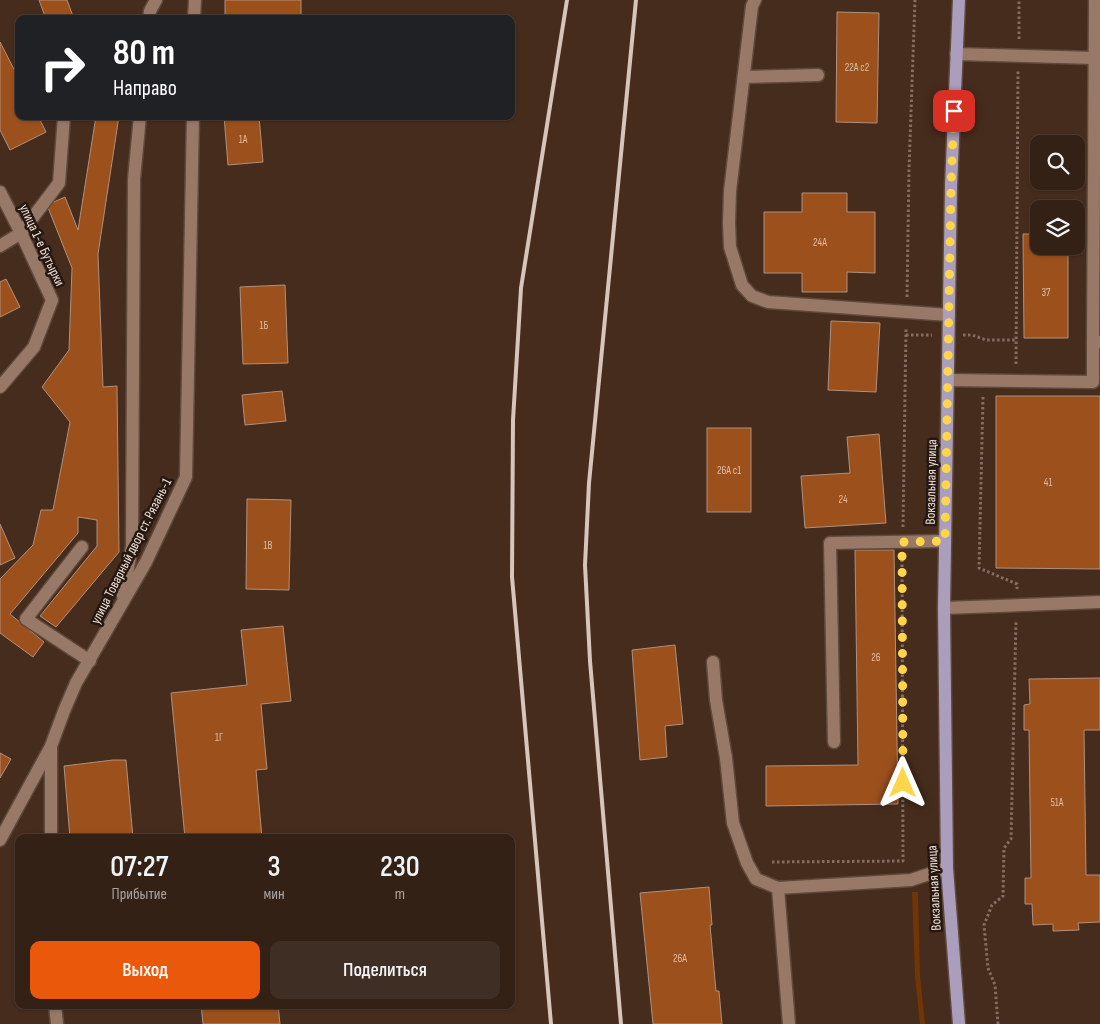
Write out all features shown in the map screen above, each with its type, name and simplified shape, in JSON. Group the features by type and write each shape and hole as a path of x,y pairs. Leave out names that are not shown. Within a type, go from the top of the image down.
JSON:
{"main road":[{"name":"Вокзальная улица","path":"958,1024 946,868 944,608 951,186 959,0"}],"street":[{"path":"150,15 156,0"},
{"path":"194,0 194,15"},
{"path":"754,0 730,192 730,247 742,285 752,296 768,302 949,315"},
{"path":"948,380 1092,382 1096,342 1095,0"},
{"path":"956,54 1094,58"},
{"path":"744,77 818,75"},
{"path":"0,246 21,233 59,183 64,120"},
{"path":"122,606 132,546 134,179 140,120"},
{"name":"улица Товарный двор ст. Рязань-1","path":"51,834 51,746 76,683 146,562 186,477 193,120"},
{"name":"улица 1-е Бутырки","path":"0,192 52,300 34,347 0,387"},
{"path":"834,742 830,543 945,541"},
{"path":"82,547 26,619 90,661"},
{"path":"944,608 1100,602"},
{"path":"713,662 716,700 726,758 733,823 738,841 756,879 778,888 911,880 946,868"},
{"path":"0,840 51,746"},
{"path":"778,888 788,1024"},
{"path":"55,1009 56,1024"}],"path":[{"path":"772,862 903,861 902,542 909,160 915,0"},
{"path":"1016,381 1019,0"},
{"path":"991,393 983,397 979,568 1017,584 1011,838 1004,848 1003,896 992,905 984,924 988,968 995,985 998,1024"}],"shaded area":[{"path":"912,892 918,892 920,976 925,1024 920,1024 915,976"}],"building":[{"path":"39,0 67,0 73,15 45,15"},
{"path":"225,0 301,0 301,15 225,15"},
{"path":"837,12 879,13 877,123 836,122"},
{"path":"0,42 15,71 15,120 40,120 46,132 10,150 0,130"},
{"path":"95,120 118,120 98,254 103,387 117,386 119,552 56,627 40,616 97,546 97,520 78,517 78,533 10,614 44,642 33,657 0,633 0,579 33,545 41,510 53,510 70,422 42,387 69,350 72,268 47,205 65,197 78,230"},
{"path":"224,120 259,120 263,162 228,165"},
{"path":"802,193 847,193 847,212 875,212 875,273 847,272 847,292 802,292 802,273 764,273 764,212 802,212"},
{"path":"1023,234 1030,234 1030,255 1068,255 1068,338 1024,338"},
{"path":"6,279 20,307 0,317 0,282"},
{"path":"285,285 288,363 243,364 240,287"},
{"path":"831,321 880,323 876,392 828,390"},
{"path":"282,391 286,421 245,425 242,395"},
{"path":"996,396 1100,396 1100,569 996,568"},
{"path":"707,428 751,428 751,512 707,512"},
{"path":"879,434 886,523 805,528 801,476 850,473 847,437"},
{"path":"247,499 291,500 289,590 246,589"},
{"path":"0,524 15,558 0,565"},
{"path":"855,550 894,550 898,804 766,806 766,766 858,765"},
{"path":"283,626 291,701 261,704 267,769 256,770 262,834 185,834 171,693 247,685 241,630"},
{"path":"675,645 683,724 665,726 667,757 640,760 632,650"},
{"path":"1100,678 1100,730 1084,730 1086,875 1100,875 1100,922 1078,923 1079,930 1053,931 1053,924 1033,925 1032,904 1025,904 1025,878 1031,878 1029,730 1024,730 1024,705 1030,704 1029,679"},
{"path":"0,753 11,759 0,778"},
{"path":"126,760 133,834 70,834 64,766"},
{"path":"709,887 712,925 710,925 716,991 719,991 722,1024 653,1024 640,893"},
{"path":"201,1009 278,1009 280,1024 203,1024"}],"railway":[{"path":"551,1024 512,577 513,420 521,288 567,0"},
{"path":"621,1024 590,661 585,565 589,483 636,0"}],"route":[{"path":"903,783 902,542 945,541 954,111"}]}
